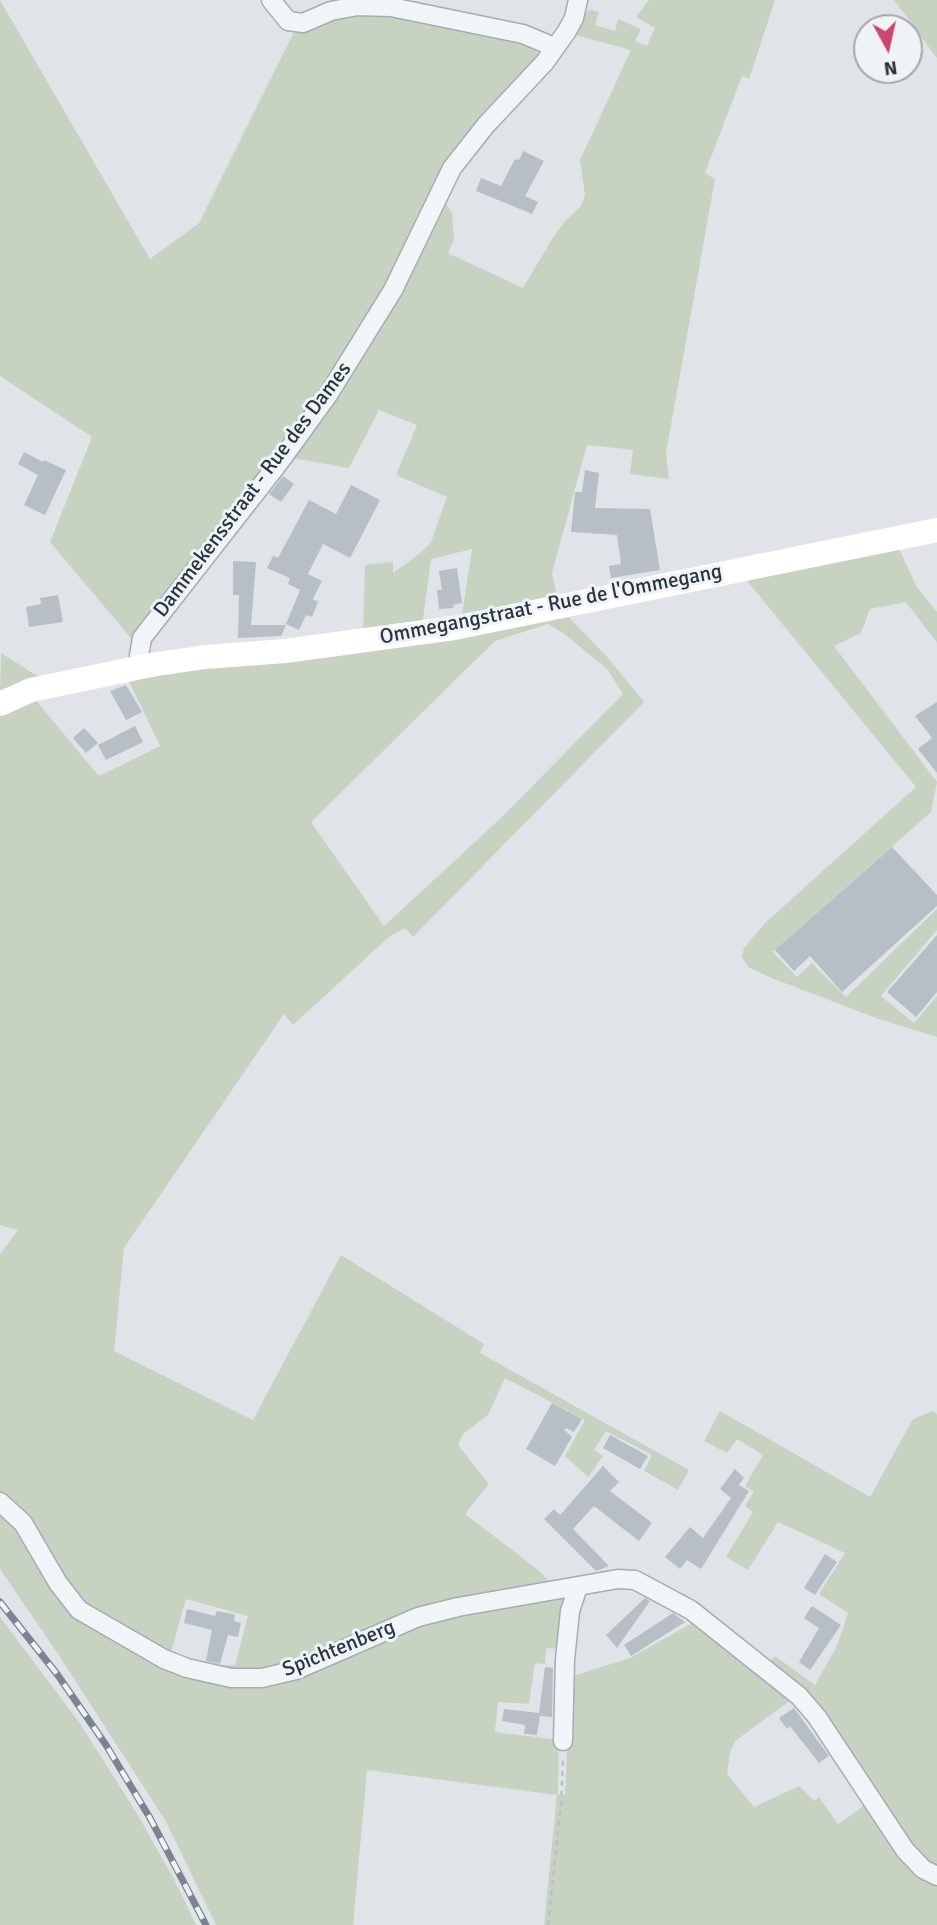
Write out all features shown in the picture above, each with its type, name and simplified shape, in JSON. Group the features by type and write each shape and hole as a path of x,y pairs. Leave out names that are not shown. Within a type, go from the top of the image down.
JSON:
{"main road":[{"name":"Ommegangstraat - Rue de l'Ommegang","path":"0,704 31,690 141,667 186,659 285,651 454,628 937,530"}],"street":[{"path":"271,0 288,21 303,23 331,11 358,6 391,7 523,34 554,47"},
{"name":"Dammekensstraat - Rue des Dames","path":"141,667 139,656 142,638 311,419 393,290 460,155 545,62 574,18 578,0"},
{"name":"Spichtenberg","path":"0,1502 23,1522 58,1583 79,1610 164,1658 187,1668 232,1678 262,1678 296,1670 418,1618 442,1611 618,1579 635,1580 691,1610 799,1696 817,1717 905,1850 923,1869 937,1876"},
{"path":"563,1741 565,1660 570,1611 578,1587"}],"path":[{"path":"548,1925 561,1804 563,1741"}],"green space":[{"path":"0,0 150,259 199,223 297,26 349,13 396,14 499,35 534,46 538,54 537,61 506,97 340,367 134,642 50,542 92,437 0,376"},
{"path":"649,0 775,0 749,79 742,76 705,173 715,179 666,453 669,479 630,474 633,450 587,445 552,573 558,601 461,621 472,549 431,559 422,627 363,634 365,565 393,562 393,573 419,554 431,542 447,497 396,475 417,425 379,410 349,468 286,457 445,202 452,213 454,240 448,253 523,288 552,239 565,221 581,206 585,195 580,160 631,50 571,34 580,15 591,10 599,12 595,25 615,31 618,19 641,29 635,41 647,46 655,28 636,17"},
{"path":"894,0 937,0 937,58 923,39 923,14 904,14"},
{"path":"897,544 916,586 937,612 937,643 906,602 870,609 861,633 834,646 937,782 931,812 773,952 797,977 812,963 846,997 937,909 937,930 881,996 914,1023 937,996 937,1037 879,1019 774,979 748,967 742,957 744,948 765,923 916,787 743,576"},
{"path":"565,613 608,658 644,702 413,937 405,928 390,936 293,1025 284,1014 124,1248 114,1351 253,1420 341,1255 484,1344 480,1353 689,1470 678,1490 644,1471 652,1455 606,1431 594,1450 603,1456 588,1477 565,1456 585,1420 505,1378 488,1415 463,1434 458,1445 489,1484 465,1514 537,1569 553,1585 262,1672 221,1671 222,1665 235,1665 248,1616 186,1599 170,1656 82,1605 0,1496 0,1254 18,1230 0,1225 0,712 33,697 99,776 160,746 126,675","holes":["548,624 607,669 623,694 503,816 384,926 311,822 495,641"]},
{"path":"1,653 42,679 0,697"},
{"path":"720,1411 870,1497 913,1419 932,1411 937,1414 937,1870 925,1862 768,1664 775,1656 815,1685 837,1646 848,1613 819,1594 845,1553 778,1522 748,1570 726,1557 753,1512 745,1506 754,1492 745,1486 763,1455 737,1439 727,1453 704,1441"},
{"path":"0,1511 20,1529 64,1608 147,1660 182,1673 240,1683 455,1614 567,1594 563,1649 546,1648 545,1664 535,1663 529,1704 498,1702 495,1732 559,1740 558,1795 565,1795 570,1677 630,1658 694,1622 794,1698 735,1741 727,1774 754,1807 799,1786 814,1801 819,1797 838,1824 866,1804 937,1883 937,1925 544,1925 557,1795 367,1770 353,1925 216,1925 165,1820 0,1569"},
{"path":"0,1617 79,1722 136,1812 196,1925 0,1925"}],"building":[{"path":"523,151 544,161 525,196 538,202 532,214 476,191 481,178 501,186 515,159 519,160"},
{"path":"24,452 66,470 45,515 24,505 38,475 18,464"},
{"path":"585,470 599,473 595,508 650,509 660,570 611,578 609,566 621,564 617,535 571,532 575,492 582,492"},
{"path":"283,476 294,484 281,502 269,494"},
{"path":"351,485 380,500 350,558 323,544 308,574 322,581 313,599 318,602 312,617 306,615 299,630 286,624 300,590 288,584 290,578 267,568 273,556 278,558 309,500 336,514"},
{"path":"233,561 256,562 251,625 286,625 281,636 238,638 239,595 233,595"},
{"path":"457,568 462,603 453,605 454,608 439,609 437,590 442,590 439,571"},
{"path":"58,595 63,622 29,627 26,607 41,604 40,598"},
{"path":"126,685 142,712 126,720 110,691"},
{"path":"937,702 937,773 918,749 932,738 915,716"},
{"path":"135,726 143,742 106,760 98,745"},
{"path":"84,728 98,743 86,753 73,738"},
{"path":"892,847 937,895 937,906 842,992 810,956 794,971 775,950"},
{"path":"937,935 937,992 916,1017 887,992"},
{"path":"552,1403 582,1419 574,1432 566,1428 564,1430 572,1437 555,1466 526,1449"},
{"path":"610,1435 648,1456 640,1469 603,1448"},
{"path":"603,1466 619,1482 610,1491 652,1523 639,1541 594,1506 573,1529 609,1566 596,1571 544,1519 554,1509 560,1515"},
{"path":"735,1469 744,1478 739,1485 749,1491 701,1569 687,1560 680,1569 665,1557 690,1527 703,1538 731,1498 720,1489"},
{"path":"825,1554 837,1562 815,1595 804,1588"},
{"path":"645,1598 650,1601 617,1648 606,1635"},
{"path":"812,1606 841,1625 810,1670 799,1662 819,1628 804,1618"},
{"path":"187,1609 215,1616 217,1611 232,1614 235,1615 234,1621 241,1623 238,1637 228,1635 220,1664 206,1661 212,1630 184,1623"},
{"path":"673,1613 685,1622 631,1656 624,1645"},
{"path":"545,1667 553,1668 552,1717 540,1716 537,1735 524,1734 525,1725 502,1721 504,1709 539,1713"},
{"path":"794,1708 829,1756 819,1763 790,1726 787,1729 779,1718"}],"railway":[{"path":"0,1602 57,1674 106,1745 150,1818 206,1925"}]}
